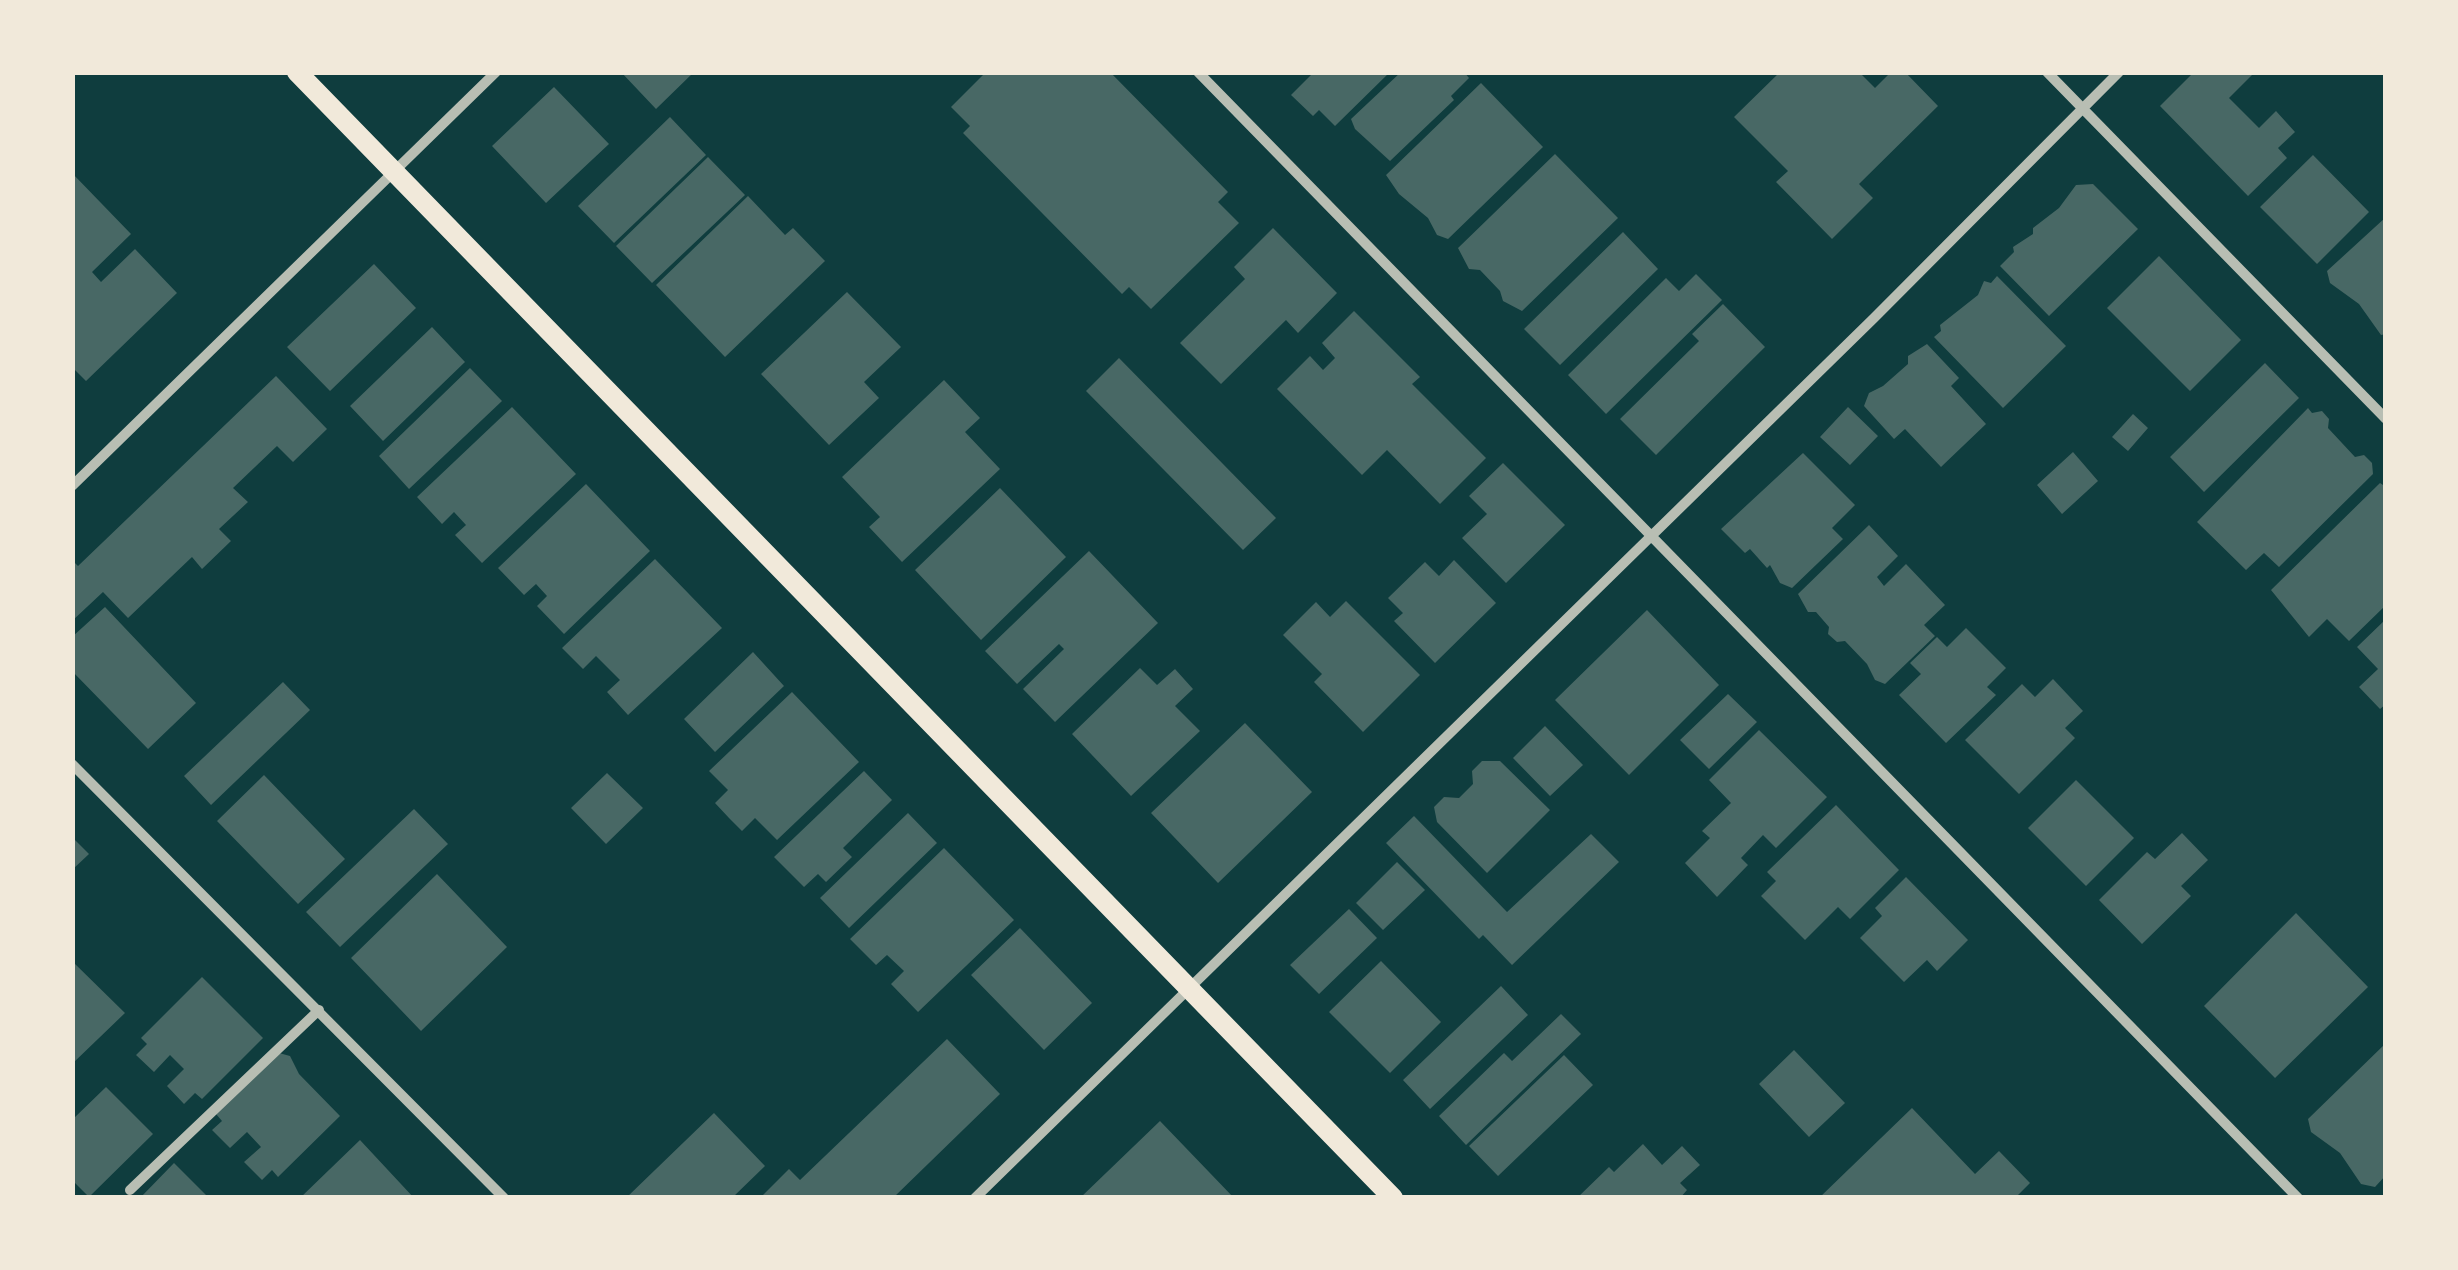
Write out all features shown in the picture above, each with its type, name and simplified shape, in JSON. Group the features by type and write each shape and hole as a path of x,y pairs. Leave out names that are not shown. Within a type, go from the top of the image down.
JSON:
{"main road":[{"path":"297,72 1394,1198"}],"street":[{"path":"72,486 496,72"},
{"path":"1198,72 2298,1198"},
{"path":"2046,72 2386,419"},
{"path":"975,1198 2119,72"},
{"path":"72,764 504,1198"},
{"path":"130,1190 320,1010"}],"building":[{"path":"621,72 694,72 656,109"},
{"path":"986,72 1110,72 1228,192 1218,202 1239,223 1151,309 1129,287 1122,294 963,133 970,126 951,107"},
{"path":"1314,72 1390,72 1335,126 1319,110 1313,116 1291,95"},
{"path":"1401,72 1464,72 1469,78 1451,96 1454,100 1390,161 1355,129 1351,119"},
{"path":"1780,72 1859,72 1875,88 1891,72 1905,72 1938,106 1859,184 1873,198 1832,239 1776,182 1788,171 1734,117"},
{"path":"2194,72 2255,72 2229,98 2259,128 2276,111 2295,132 2278,148 2287,158 2248,196 2160,106"},
{"path":"1481,83 1543,147 1448,239 1437,235 1428,218 1399,194 1386,175"},
{"path":"554,87 609,144 546,203 492,146"},
{"path":"670,117 706,155 614,243 578,206"},
{"path":"1555,154 1618,218 1522,311 1503,301 1500,291 1480,270 1469,269 1458,248"},
{"path":"2313,155 2369,212 2317,264 2260,207"},
{"path":"708,157 745,195 652,283 616,246"},
{"path":"72,173 131,234 92,272 101,282 135,249 177,293 86,381 72,367"},
{"path":"2093,184 2138,229 2049,316 2000,266 2014,252 2013,247 2033,234 2033,228 2059,208 2076,185"},
{"path":"748,196 785,235 793,228 825,261 725,357 656,285"},
{"path":"2386,217 2386,334 2381,335 2359,304 2330,283 2327,271"},
{"path":"1273,228 1337,293 1298,333 1286,320 1221,384 1180,343 1245,279 1234,267"},
{"path":"1623,232 1658,269 1560,365 1524,329"},
{"path":"2159,256 2241,340 2190,391 2107,308"},
{"path":"374,264 416,308 330,391 287,347"},
{"path":"1696,274 1722,300 1606,414 1568,375 1666,278 1679,291"},
{"path":"1997,276 2066,346 2003,408 1934,337 1941,331 1940,325 1978,295 1984,281 1991,283"},
{"path":"847,292 901,347 864,382 879,398 829,445 761,374"},
{"path":"1723,304 1765,347 1656,455 1620,419 1699,341 1692,334"},
{"path":"1354,311 1420,377 1412,384 1486,458 1440,504 1387,450 1362,475 1277,389 1310,356 1323,370 1335,358 1322,343"},
{"path":"432,327 465,362 383,441 350,406"},
{"path":"1927,344 1959,378 1951,386 1986,424 1941,467 1905,429 1894,439 1864,406 1869,393 1883,386 1908,364 1908,356"},
{"path":"1119,358 1276,518 1243,550 1086,391"},
{"path":"2265,363 2299,398 2204,492 2170,457"},
{"path":"470,368 502,401 409,489 379,456"},
{"path":"276,376 327,429 293,462 277,446 233,488 248,502 219,529 231,541 202,569 192,557 128,618 103,592 72,621 72,560 78,566"},
{"path":"944,380 980,418 965,432 1000,469 902,562 869,527 880,517 842,477"},
{"path":"512,407 576,474 482,563 455,535 466,525 454,512 442,524 417,497"},
{"path":"1848,407 1878,436 1850,465 1820,437"},
{"path":"2308,408 2312,413 2322,411 2329,419 2328,428 2355,457 2364,455 2372,463 2373,474 2279,567 2264,553 2246,570 2197,522"},
{"path":"2133,414 2148,428 2128,451 2112,437"},
{"path":"2073,452 2098,481 2062,514 2037,485"},
{"path":"1803,453 1855,505 1832,528 1843,539 1792,588 1780,583 1770,565 1767,568 1750,549 1745,553 1721,529"},
{"path":"1503,463 1565,525 1506,583 1462,538 1487,514 1469,496"},
{"path":"2380,483 2386,487 2386,605 2349,641 2327,619 2309,637 2271,590"},
{"path":"586,484 650,551 564,634 537,606 547,596 536,584 524,595 498,568"},
{"path":"1000,488 1066,557 981,640 915,570"},
{"path":"1869,525 1898,556 1877,577 1884,586 1906,564 1945,605 1924,625 1935,636 1885,684 1875,680 1867,664 1845,641 1837,642 1828,634 1829,627 1816,612 1808,612 1798,594"},
{"path":"1089,551 1158,623 1055,722 1023,689 1064,649 1059,644 1017,684 985,651"},
{"path":"655,559 722,628 628,715 607,692 620,680 596,656 583,669 562,648"},
{"path":"1454,560 1496,603 1435,663 1394,621 1403,613 1388,598 1425,562 1439,576"},
{"path":"1346,601 1420,675 1363,732 1314,682 1322,674 1283,635 1316,602 1330,617"},
{"path":"105,607 196,703 148,749 72,671 72,637"},
{"path":"1647,610 1719,685 1629,775 1555,700"},
{"path":"2386,619 2386,704 2380,709 2359,687 2378,669 2357,647"},
{"path":"1966,628 2006,668 1987,687 1996,695 1946,743 1899,695 1921,674 1910,663 1937,637 1947,647"},
{"path":"753,652 784,686 715,752 684,719"},
{"path":"1140,668 1157,685 1175,669 1193,689 1175,706 1200,731 1131,796 1072,734"},
{"path":"2053,679 2083,711 2065,728 2075,738 2019,794 1965,740 2022,684 2035,697"},
{"path":"283,682 310,710 211,805 184,776"},
{"path":"792,692 859,762 777,840 755,818 742,831 729,818 715,803 728,790 709,771"},
{"path":"1728,694 1757,722 1709,769 1680,740"},
{"path":"1245,723 1312,792 1218,883 1151,813"},
{"path":"1545,726 1583,765 1550,796 1513,758"},
{"path":"1759,730 1827,797 1776,848 1763,835 1741,858 1748,865 1717,897 1685,863 1710,838 1702,831 1731,803 1709,780"},
{"path":"1482,761 1500,761 1550,810 1487,873 1437,822 1434,807 1444,797 1459,798 1473,784 1472,771"},
{"path":"864,771 892,800 843,848 852,857 826,882 818,874 804,887 774,857"},
{"path":"607,773 643,808 606,844 571,808"},
{"path":"264,775 345,859 298,904 217,821"},
{"path":"2076,780 2134,838 2086,886 2028,828"},
{"path":"1836,805 1899,870 1850,919 1838,907 1805,940 1761,896 1776,881 1767,872"},
{"path":"414,809 448,844 340,947 306,912"},
{"path":"908,813 937,843 849,928 820,898"},
{"path":"1414,816 1507,912 1591,834 1619,862 1512,965 1483,935 1479,939 1386,843"},
{"path":"2182,833 2208,860 2181,886 2191,896 2142,944 2099,900 2147,852 2155,859"},
{"path":"72,837 89,854 72,870"},
{"path":"944,848 1014,920 918,1012 891,984 904,971 887,955 876,965 850,939"},
{"path":"1397,862 1425,890 1383,930 1356,903"},
{"path":"437,874 507,947 421,1031 351,958"},
{"path":"1906,877 1968,940 1937,971 1927,960 1904,982 1860,938 1882,916 1875,908"},
{"path":"1349,909 1377,938 1319,994 1290,965"},
{"path":"2296,913 2368,987 2275,1078 2204,1006"},
{"path":"1020,928 1092,1003 1044,1050 971,975"},
{"path":"72,961 125,1013 72,1064"},
{"path":"1381,961 1441,1022 1390,1073 1329,1012"},
{"path":"202,977 263,1038 202,1099 195,1093 184,1104 167,1086 184,1069 170,1055 154,1072 136,1055 147,1044 141,1038"},
{"path":"1501,986 1528,1015 1430,1109 1403,1080"},
{"path":"1561,1014 1581,1034 1466,1145 1439,1116 1504,1053 1512,1061"},
{"path":"947,1039 1000,1094 893,1198 760,1198 789,1169 800,1180"},
{"path":"2386,1043 2386,1175 2375,1187 2361,1184 2340,1153 2311,1132 2308,1119"},
{"path":"1794,1050 1845,1103 1809,1137 1759,1084"},
{"path":"279,1053 290,1056 299,1074 340,1116 278,1177 272,1170 262,1180 244,1162 261,1147 247,1132 230,1148 212,1130 222,1121 216,1114"},
{"path":"1564,1055 1593,1085 1498,1176 1469,1146"},
{"path":"106,1087 153,1134 89,1197 72,1180 72,1120"},
{"path":"1912,1108 1975,1174 1999,1151 2030,1183 2015,1198 1819,1198"},
{"path":"714,1113 765,1166 732,1198 626,1198"},
{"path":"1160,1121 1234,1198 1080,1198"},
{"path":"360,1140 414,1198 300,1198"},
{"path":"1643,1144 1662,1165 1682,1146 1700,1165 1680,1183 1687,1190 1680,1198 1577,1198 1609,1167 1614,1172"},
{"path":"174,1163 209,1198 140,1198"}]}
